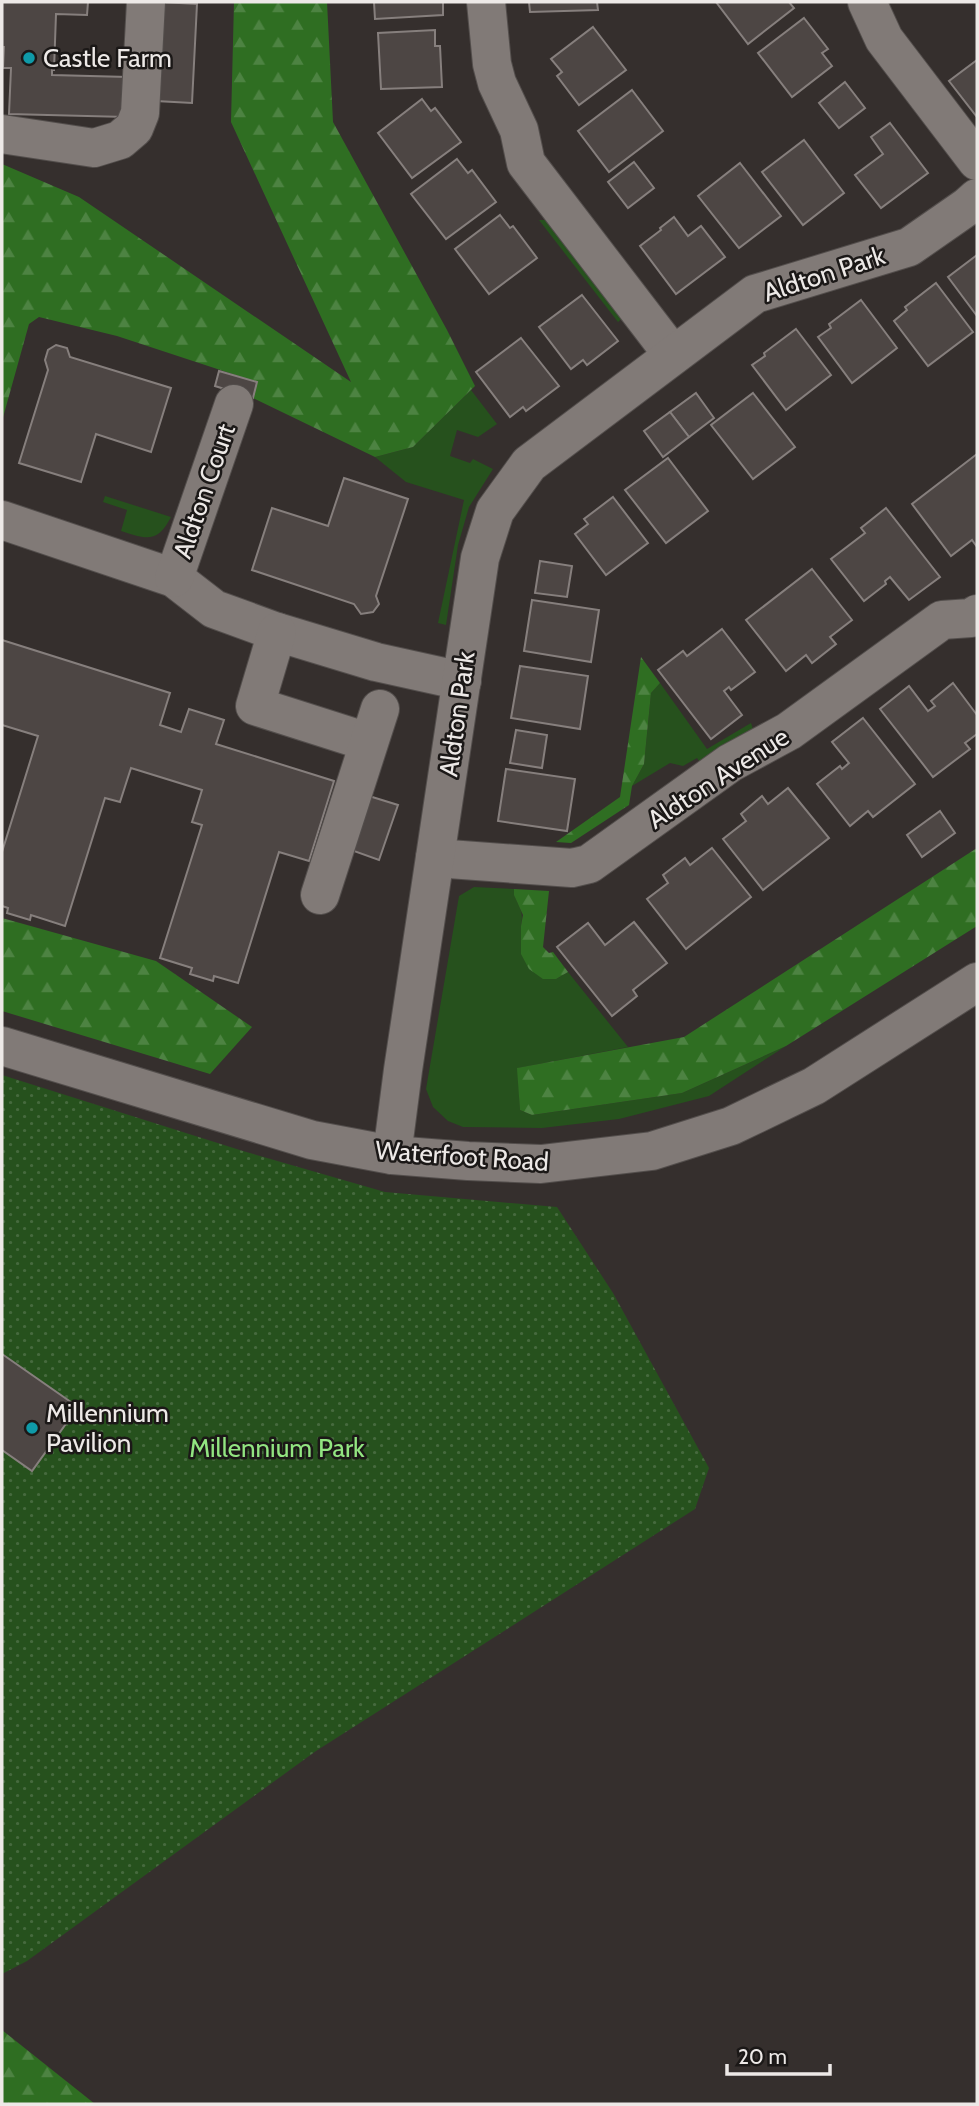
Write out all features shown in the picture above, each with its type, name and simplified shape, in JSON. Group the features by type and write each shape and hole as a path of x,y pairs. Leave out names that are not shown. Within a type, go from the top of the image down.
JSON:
{"street":[{"path":"2,134 94,148 120,140 134,128 140,113 146,2"},
{"path":"486,2 492,64 497,83 519,130 526,163 673,355"},
{"path":"867,2 884,39 977,161"},
{"name":"Aldton Park","path":"392,1155 480,558 495,511 529,464 755,294 909,247 977,198"},
{"name":"Aldton Court","path":"174,578 233,404"},
{"name":"Aldton Court","path":"2,520 174,578 214,609 276,632 376,662 462,681"},
{"name":"Aldton Avenue","path":"435,858 572,868 589,864 730,763 789,731 942,620 971,618 977,614"},
{"path":"276,632 255,706 374,726 320,895"},
{"name":"Waterfoot Road","path":"2,1046 313,1140 392,1155 541,1164 652,1151 731,1126 814,1086 977,982"}],"green space":[{"path":"234,2 327,2 333,122 475,386 413,447 375,457 253,398 257,382 117,336 39,317 29,324 2,421 2,164 79,197 351,382 231,122"},
{"path":"539,220 552,220 624,317 618,322"},
{"path":"471,390 497,424 478,437 457,430 450,456 470,463 473,459 493,469 469,507 458,545 446,625 438,623 464,500 406,482 375,457 413,447"},
{"path":"105,496 171,517 156,535 144,537 130,534 121,531 127,510 103,502"},
{"path":"641,657 660,683 651,693 644,764 632,786 629,805 571,843 556,842 620,797"},
{"path":"660,683 707,749 751,723 754,732 702,765 697,758 683,766 670,763 632,786 644,764 651,693"},
{"path":"977,848 977,926 786,1046 682,1093 532,1115 520,1110 517,1068 684,1037"},
{"path":"474,887 514,889 522,914 521,926 556,979 568,972 628,1047 518,1068 520,1110 532,1115 682,1093 786,1046 709,1096 619,1119 542,1128 463,1127 448,1121 433,1107 426,1089 459,896"},
{"path":"514,889 549,891 543,947 549,953 553,952 568,972 556,979 543,979 529,969 521,954 523,915"},
{"path":"2,918 156,961 252,1027 210,1074 2,1011"},
{"name":"Millennium Park","path":"2,1075 243,1151 385,1192 557,1207 613,1293 709,1468 695,1509 316,1751 27,1961 2,1974"},
{"path":"2,2030 95,2104 2,2104"}],"building":[{"name":"Castle Farm","path":"2,2 88,2 87,15 56,14 52,75 128,77 126,117 9,114 11,68 3,68"},
{"path":"161,2 197,4 192,103 156,101"},
{"path":"374,2 443,2 443,15 375,19"},
{"path":"529,2 597,2 598,10 530,12"},
{"path":"716,2 789,2 794,8 748,44"},
{"path":"804,18 828,49 822,53 832,66 792,97 758,53"},
{"path":"593,27 626,70 579,105 557,76 562,72 551,59"},
{"path":"435,30 435,46 440,46 442,87 381,89 378,33"},
{"path":"977,60 977,117 949,81"},
{"path":"845,82 865,108 839,128 819,103"},
{"path":"632,90 663,131 609,172 578,131"},
{"path":"422,99 431,111 435,108 461,142 412,178 378,133"},
{"path":"890,123 928,173 881,208 855,175 883,154 871,137"},
{"path":"804,140 844,193 803,225 762,172"},
{"path":"457,159 468,173 472,170 496,202 446,239 411,194"},
{"path":"634,162 654,188 628,208 608,182"},
{"path":"740,163 781,216 739,248 698,196"},
{"path":"500,215 510,228 513,226 537,258 489,294 455,249"},
{"path":"674,217 688,236 701,226 725,257 676,294 640,246"},
{"path":"977,255 977,316 948,277"},
{"path":"936,283 973,332 928,366 894,321 907,310 905,307"},
{"path":"582,295 618,341 587,365 583,360 571,369 539,327"},
{"path":"861,300 897,348 852,383 818,337 831,328 829,324"},
{"path":"796,329 831,375 786,410 752,365"},
{"path":"521,338 559,386 526,411 523,407 510,417 476,372"},
{"path":"56,345 67,348 70,357 171,388 151,452 96,434 81,482 19,463 48,370 45,360 48,350"},
{"path":"219,371 257,382 253,398 215,386"},
{"path":"696,393 714,418 689,437 670,412"},
{"path":"753,393 795,447 753,479 711,425"},
{"path":"670,412 689,437 663,457 644,431"},
{"path":"977,454 977,547 972,540 951,556 912,504"},
{"path":"668,458 708,511 666,543 625,490"},
{"path":"344,478 408,499 376,596 379,604 373,612 361,614 354,604 252,570 272,508 328,526"},
{"path":"613,497 648,543 606,575 575,534 588,524 584,519"},
{"path":"886,508 940,577 909,600 890,577 885,581 886,584 864,601 831,559 865,533 861,528"},
{"path":"540,561 572,566 567,597 535,593"},
{"path":"812,569 852,620 830,637 836,644 812,663 806,655 786,671 746,620"},
{"path":"532,600 599,610 591,662 524,651"},
{"path":"722,629 755,672 731,690 729,687 724,691 742,715 711,739 658,670 683,651 687,656"},
{"path":"2,640 170,693 160,725 181,732 189,709 224,720 216,744 334,781 309,861 279,852 238,983 214,976 213,981 190,974 192,968 160,958 202,825 192,822 202,790 131,768 120,802 105,798 65,926 31,915 30,920 7,913 8,908 2,906 2,852 38,736 2,725"},
{"path":"520,666 588,676 580,729 511,718"},
{"path":"953,683 977,715 977,734 965,743 970,749 933,777 880,709 909,686 928,711 935,706 931,701"},
{"path":"863,718 915,784 873,817 868,811 850,826 817,784 840,766 842,769 849,763 832,742"},
{"path":"516,730 547,735 542,768 510,763"},
{"path":"506,769 575,779 567,831 498,821"},
{"path":"788,788 829,838 763,890 723,839 746,821 741,814 762,796 768,804"},
{"path":"369,796 398,805 379,860 351,850"},
{"path":"940,811 955,833 922,857 907,835"},
{"path":"712,848 751,897 686,949 647,899 668,883 663,875 685,858 690,865"},
{"path":"634,922 667,963 633,990 637,996 612,1016 557,947 588,923 605,945"},
{"name":"Millennium Pavilion","path":"2,1354 78,1407 32,1471 2,1450"}],"place":[{"name":"Castle Farm","path":"29,58"},
{"name":"Millennium Pavilion","path":"32,1428"}]}
